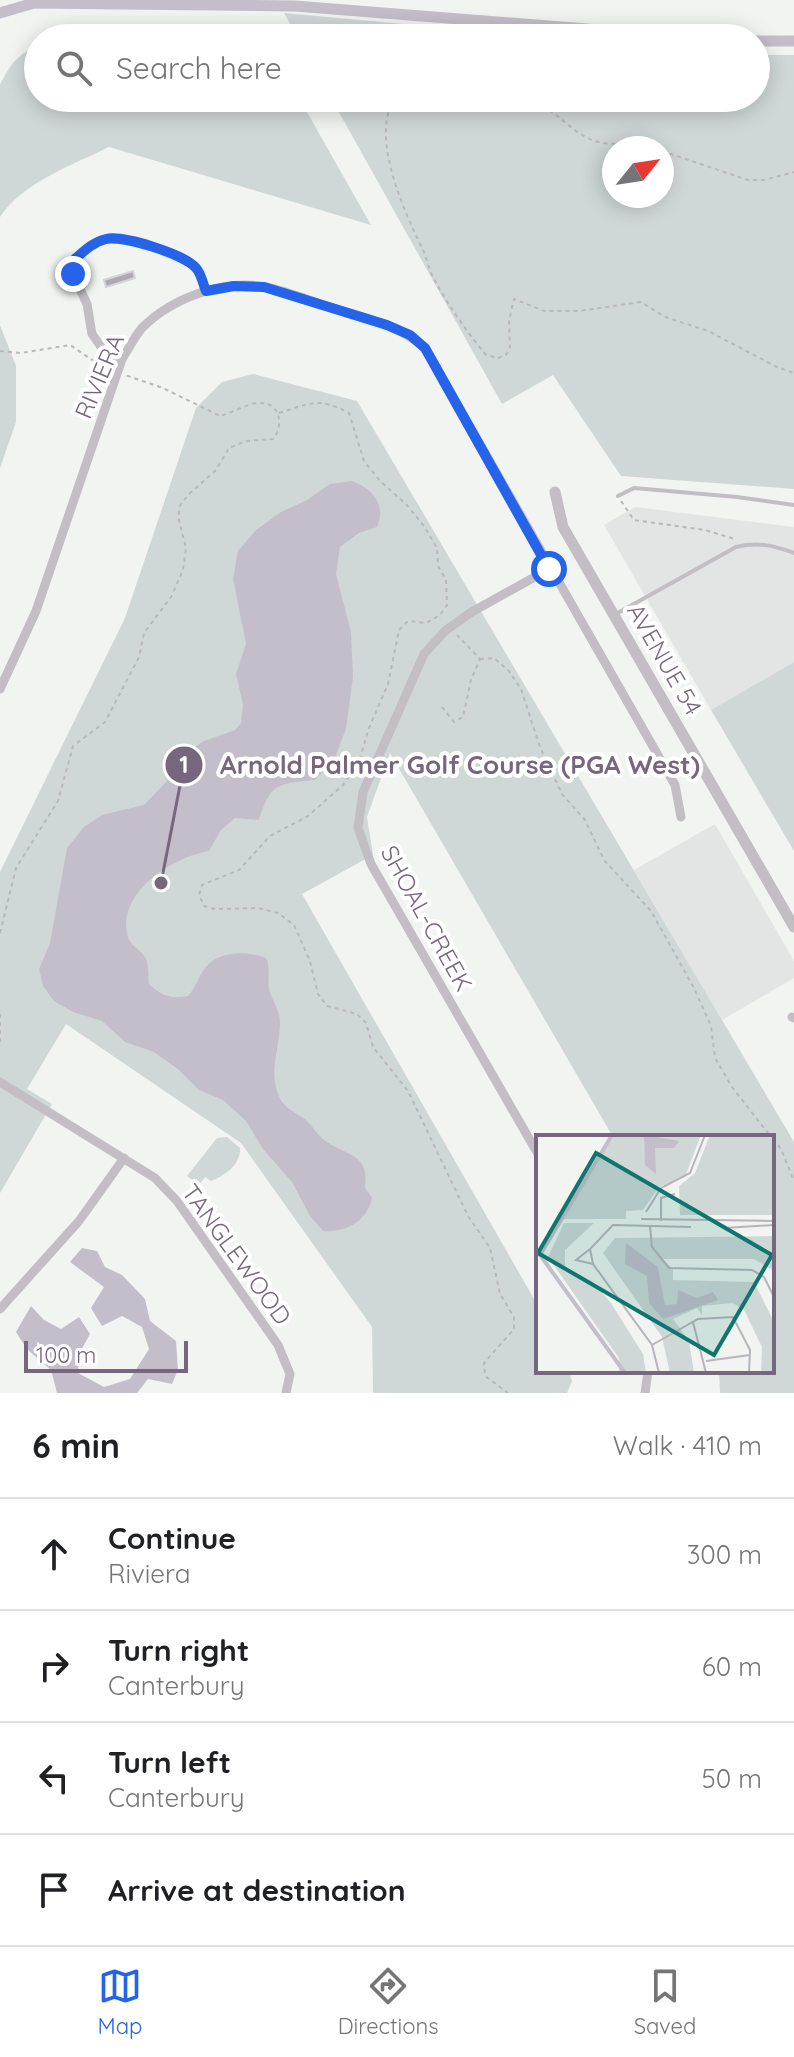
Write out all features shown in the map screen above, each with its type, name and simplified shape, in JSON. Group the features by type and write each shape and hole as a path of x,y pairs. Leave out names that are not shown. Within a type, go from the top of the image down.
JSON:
{"street":[{"path":"122,359 104,351 92,334 87,304 73,274 75,259 88,247 108,239 128,239 184,259 196,268 206,291"},
{"name":"RIVIERA","path":"0,689 36,611 122,359 141,330 171,305 206,291 234,286 264,287 387,325 410,335 425,348 675,785 681,817"},
{"name":"AVENUE 54","path":"555,492 563,527 794,927"},
{"name":"SHOAL-CREEK","path":"536,1151 371,864 358,828 363,792 424,654 445,631 470,613 549,569"},
{"name":"TANGLEWOOD","path":"0,1082 155,1178 177,1201 278,1345 290,1374 286,1393"},
{"path":"0,1309 79,1221 124,1158"},
{"path":"645,1393 648,1373"}],"lane":[{"path":"618,496 634,488 794,505"},
{"path":"614,615 722,553 752,543 771,544 794,553"}],"path":[{"path":"388,112 385,133 391,172 410,226 434,279 486,355 498,358 506,355 510,347 509,321 514,299 544,311 579,311 641,302 665,317 708,331 794,373"},
{"path":"555,112 589,139 602,143"},
{"path":"674,155 748,180 764,180 794,172"},
{"path":"0,351 21,353 70,345 104,369 163,388 220,416 258,403 271,406 279,413 281,425 273,439 246,441 229,448 216,470 179,507 186,548 183,570 171,597 144,633 139,657 105,722 73,746 58,801 16,868 0,933"},
{"path":"618,496 634,520 705,530 752,543"},
{"path":"426,623 458,636 480,659"},
{"path":"480,659 494,658 509,671 521,689 540,747 562,794 585,820 604,860 651,911 694,988 711,1026 715,1058 732,1087 770,1135"},
{"path":"442,707 454,722 463,717 471,680 480,659"},
{"path":"0,1014 0,1043"},
{"path":"774,1140 794,1181"}],"shaded area":[{"path":"284,13 404,24 290,24"},
{"path":"24,53 24,112 307,112 371,225 109,147 35,184 0,217 0,85"},
{"path":"770,55 794,55 794,489 621,476 553,375 502,404 339,112 770,112"},
{"path":"0,325 16,366 16,422 0,468"},
{"path":"253,374 357,401 794,1142 794,1393 720,1393 719,1373 774,1373 774,1135 612,1135 390,753 367,817 373,855 302,894 536,1303 536,1373 570,1373 572,1381 567,1393 373,1393 372,1327 241,1143 66,1024 27,1089 52,1104 0,1193 0,872 125,618 196,408 222,382"},
{"path":"352,481 376,498 380,519 377,527 359,533 340,547 336,574 351,632 353,677 346,729 334,760 315,780 278,787 268,798 259,820 235,818 221,830 209,851 180,860 165,869 140,890 127,918 128,938 147,962 149,984 167,996 188,996 205,968 217,958 242,953 266,958 269,988 280,1018 274,1069 279,1096 324,1140 361,1162 365,1188 372,1198 360,1220 347,1228 323,1231 310,1216 292,1182 263,1149 246,1121 223,1100 199,1090 154,1052 125,1042 102,1021 73,1012 54,1001 43,986 39,969 50,943 67,848 84,827 102,815 144,805 166,782 187,752 204,741 235,730 241,723 243,705 236,674 246,644 233,579 238,551 256,530 281,512 307,500 330,484"},
{"path":"635,507 794,527 794,662 711,710 604,525"},
{"path":"794,662 794,851 711,710"},
{"path":"715,824 794,961 794,978 722,1020 634,870"},
{"path":"227,1137 240,1148 238,1159 231,1169 211,1181 205,1177 199,1185 187,1176 217,1138"},
{"path":"82,1248 97,1251 105,1267 122,1275 145,1299 150,1321 176,1341 178,1370 172,1384 148,1379 137,1393 57,1393 51,1370 27,1349 16,1332 31,1306 44,1320 61,1329 79,1317 90,1334 79,1354 78,1373 104,1387 130,1379 149,1349 142,1327 122,1316 102,1326 91,1308 104,1287 70,1262"}],"building":[{"path":"133,271 135,278 106,287 104,280"}],"waterway":[{"path":"0,13 34,3 295,6 524,24"},
{"path":"770,41 794,41"}],"place":[{"name":"Arnold Palmer Golf Course (PGA West)","path":"161,883"}],"route":[{"path":"73,274 75,259 88,247 108,239 128,239 184,259 196,268 206,291 234,286 264,287 410,335 425,348 549,569"}]}
